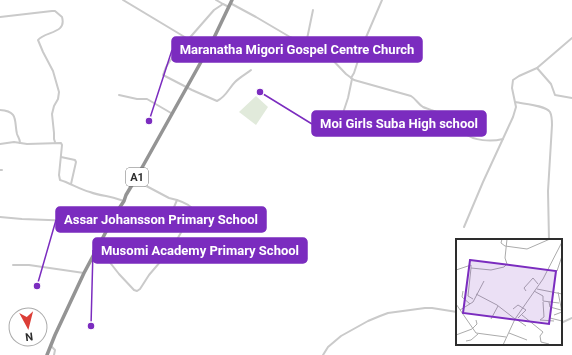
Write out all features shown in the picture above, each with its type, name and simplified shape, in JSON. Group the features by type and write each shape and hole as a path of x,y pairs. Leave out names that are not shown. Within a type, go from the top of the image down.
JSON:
{"highway":[{"name":"A1","path":"47,355 96,248 172,114 210,44 230,3"}],"street":[{"path":"123,0 188,39"},
{"path":"216,0 224,4"},
{"path":"340,122 364,42 382,0"},
{"path":"252,70 234,82 220,100 217,101 164,76 163,74 170,60 214,10 224,4 230,3 290,37 325,52 352,79 361,83 411,96 422,107 437,112 456,123 471,137 489,140 503,138"},
{"path":"303,43 307,39 313,10"},
{"path":"0,17 52,11 62,17 63,22 59,29 40,37 38,40 53,71 59,92 58,99 52,111 55,142"},
{"path":"464,227 513,117 516,107 512,88 513,80 537,68 572,38"},
{"path":"537,68 551,84 555,95 572,98"},
{"path":"119,95 137,99 147,99 172,114"},
{"path":"515,102 542,107 549,111 551,115 552,125 548,191 549,239"},
{"path":"0,110 8,112 14,116 20,143"},
{"path":"0,144 14,142 27,144 60,142 62,143 59,180 91,193 124,201"},
{"path":"61,157 75,160 76,162 71,184"},
{"path":"96,248 108,260 118,274 134,290 137,291 172,248 193,212 194,210 184,202 169,198 135,180"},
{"path":"170,215 178,200"},
{"path":"0,217 75,221 98,218 111,222"},
{"path":"13,266 29,265 84,272"},
{"path":"322,355 328,347 341,336 368,321 388,313 425,308 456,312"},
{"path":"562,323 572,318"},
{"path":"51,346 55,350 54,355"}],"green space":[{"path":"256,96 268,107 256,125 239,112"}],"place":[{"name":"Moi Girls Suba High school","path":"260,92"},
{"name":"Maranatha Migori Gospel Centre Church","path":"149,121"},
{"name":"Assar Johansson Primary School","path":"37,286"},
{"name":"Musomi Academy Primary School","path":"91,326"}]}
